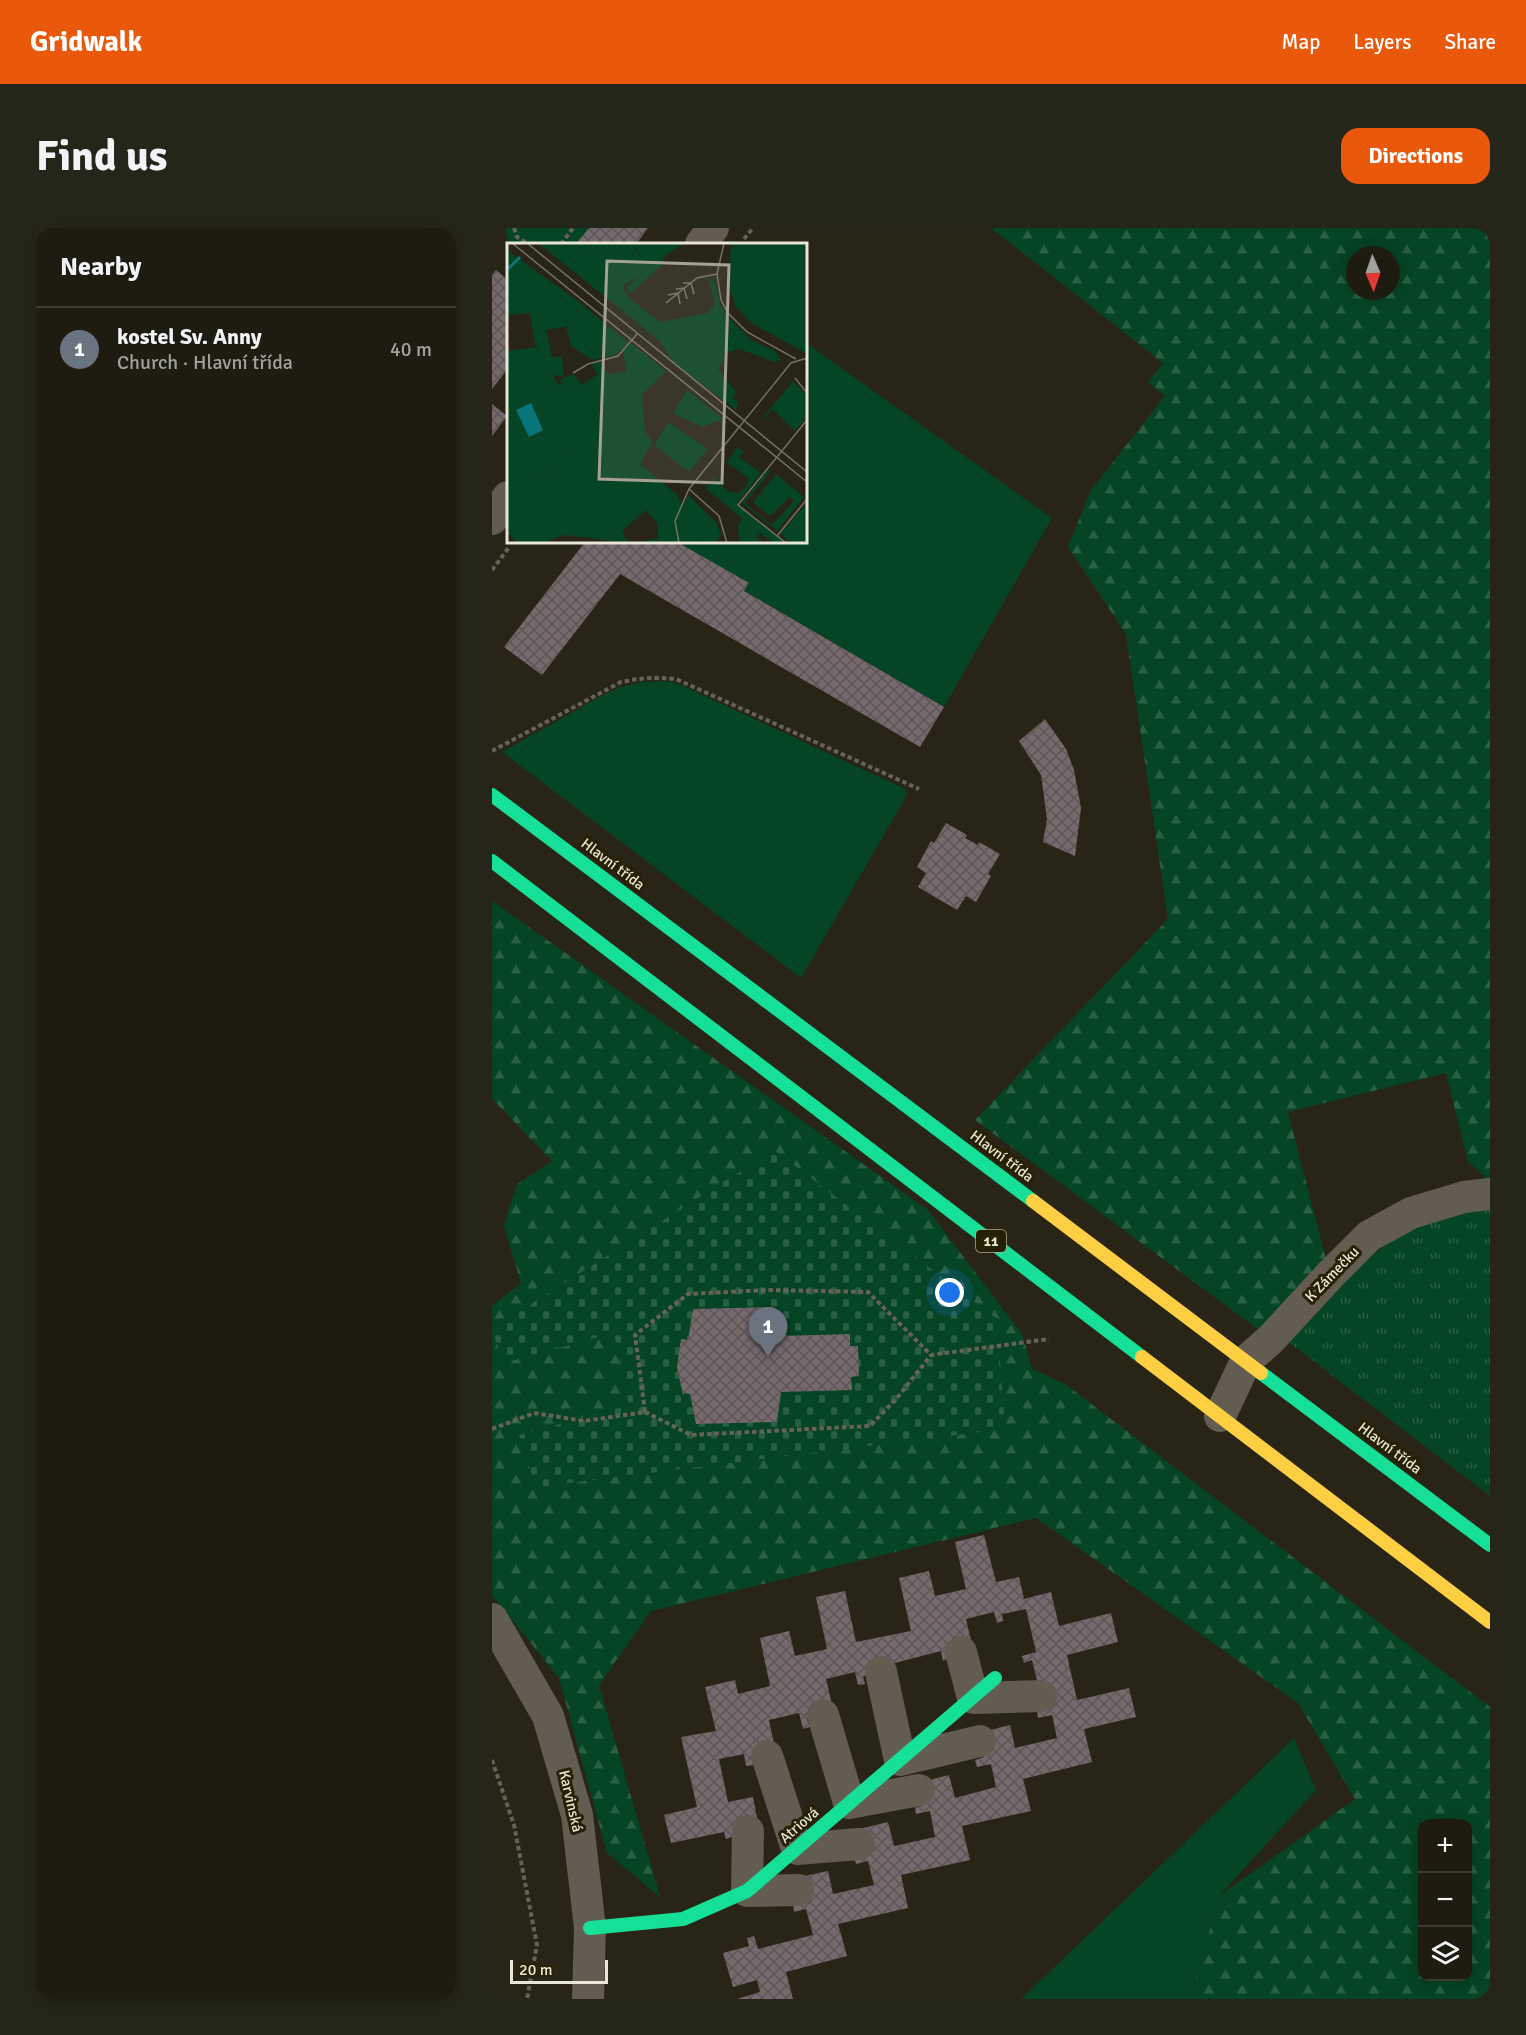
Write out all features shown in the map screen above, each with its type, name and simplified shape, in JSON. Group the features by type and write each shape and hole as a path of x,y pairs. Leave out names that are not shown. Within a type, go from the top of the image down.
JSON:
{"main road":[{"name":"Hlavní třída","path":"492,795 1490,1545"},
{"name":"11","path":"492,861 1490,1622"},
{"name":"Atriová","path":"590,1928 683,1919 747,1891 984,1688"}],"street":[{"path":"702,243 713,228"},
{"path":"492,519 507,498"},
{"name":"K Zámečku","path":"1220,1416 1246,1361 1271,1339 1369,1236 1411,1213 1464,1197 1490,1194"},
{"name":"Karvinská","path":"492,1619 548,1716 577,1815 590,1928 588,1999"},
{"path":"961,1652 984,1688 1041,1696"},
{"path":"881,1672 900,1760 980,1741"},
{"path":"823,1715 849,1803 919,1790"},
{"path":"767,1756 796,1848 859,1844"},
{"path":"748,1831 747,1891 798,1890"}],"path":[{"path":"514,228 518,237 527,243"},
{"path":"562,243 573,228"},
{"path":"492,570 512,543"},
{"path":"492,751 621,682 642,677 655,677 676,679 919,789"},
{"path":"645,1412 634,1335 688,1294 768,1290 868,1292 931,1355"},
{"path":"492,1429 534,1413 584,1421 645,1412 691,1435 870,1426 897,1398 931,1355 1049,1339"},
{"path":"492,1760 514,1825 537,1945 527,1999"}],"green space":[{"path":"504,228 590,228 578,243 512,243 508,241"},
{"path":"991,228 1490,228 1490,1181 1468,1162 1446,1073 1288,1112 1330,1275 1271,1339 975,1120 1168,919 1126,634 1068,547 1091,490 1165,396 1148,382 1163,363"},
{"path":"807,344 1052,518 944,707 744,591 748,583 679,543 807,543"},
{"path":"667,681 681,685 905,789 907,795 801,978 502,752 621,687 642,682"},
{"path":"492,901 928,1210 1022,1334 1032,1369 1065,1384 1490,1707 1490,1999 1190,1999 1219,1896 1355,1799 1298,1703 1036,1518 651,1611 599,1685 660,1897 607,1853 559,1678 492,1595 492,1306 521,1283 504,1226 517,1184 552,1161 492,1099","holes":["614,1333 1005,1429 519,1435 630,1406"]},
{"path":"774,1150 997,1319 1005,1429 536,1487 519,1435 629,1405 614,1333 503,1363 492,1329"},
{"path":"1490,1207 1490,1496 1287,1341 1354,1272 1392,1240 1431,1219"},
{"path":"1294,1738 1316,1790 1219,1896 1190,1999 1021,1999"}],"building":[{"path":"589,228 648,228 637,243 577,243"},
{"path":"496,270 507,279 507,372 492,389 492,275"},
{"path":"492,404 507,416 492,436"},
{"path":"584,543 679,543 749,583 744,591 944,707 920,747 620,574 542,675 504,647"},
{"path":"1045,719 1066,749 1074,770 1081,808 1075,856 1043,842 1047,819 1041,775 1019,741"},
{"path":"946,823 967,835 965,838 978,845 979,842 1000,854 976,902 966,896 957,910 918,887 926,873 917,867 931,841 934,843"},
{"path":"773,1307 779,1336 850,1334 850,1346 858,1346 859,1376 851,1377 852,1390 781,1392 777,1422 696,1424 690,1394 683,1395 677,1367 681,1339 688,1340 693,1309"},
{"path":"984,1535 996,1582 1019,1577 1024,1599 1051,1592 1059,1626 1111,1613 1118,1642 1067,1655 1077,1700 1129,1688 1136,1717 1084,1729 1092,1762 1023,1779 1031,1811 962,1826 970,1860 901,1875 908,1908 838,1924 847,1956 786,1972 793,1999 737,1999 760,1992 757,1980 733,1987 723,1953 749,1946 747,1938 754,1936 758,1949 813,1935 806,1909 794,1912 795,1878 828,1871 833,1894 874,1885 868,1861 856,1864 855,1830 888,1822 894,1846 935,1837 930,1811 916,1814 915,1807 923,1806 917,1783 949,1775 955,1798 996,1787 991,1764 977,1767 975,1760 984,1757 978,1733 1010,1725 1015,1748 1057,1738 1052,1715 1038,1718 1037,1711 1044,1710 1032,1660 1024,1663 1022,1656 1036,1652 1026,1609 1002,1614 1003,1621 997,1623 994,1612 966,1619 973,1649 943,1661 941,1651 887,1665 888,1670 863,1676 865,1684 858,1685 855,1672 826,1679 834,1713 807,1719 810,1727 803,1729 799,1713 769,1720 776,1754 752,1758 753,1765 746,1766 744,1754 719,1759 728,1802 753,1797 759,1829 726,1839 724,1832 671,1843 664,1815 697,1807 681,1737 716,1731 705,1687 735,1680 738,1694 770,1686 760,1638 789,1631 795,1656 827,1649 816,1597 845,1591 856,1642 911,1631 899,1578 929,1571 935,1596 966,1589 955,1542"}],"traffic: fast":[{"path":"492,795 1033,1201"},
{"path":"492,861 1142,1357"},
{"path":"1261,1373 1490,1545"},
{"path":"590,1928 683,1919 747,1891 995,1678"}],"traffic: slow":[{"path":"1033,1201 1261,1373"},
{"path":"1142,1357 1490,1622"}],"place":[{"name":"kostel Sv. Anny","path":"768,1357"}]}
